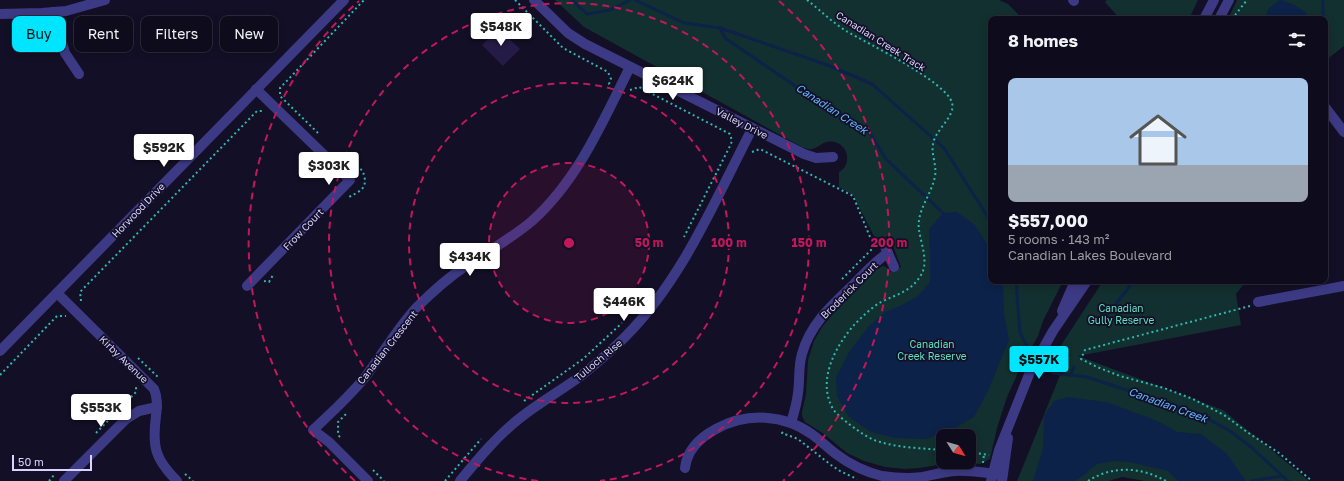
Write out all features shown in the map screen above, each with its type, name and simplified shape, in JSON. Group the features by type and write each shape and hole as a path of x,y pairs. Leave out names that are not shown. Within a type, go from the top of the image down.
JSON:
{"street":[{"path":"0,14 53,12 77,8 105,0"},
{"name":"Horwood Drive","path":"0,351 344,0"},
{"name":"Valley Drive","path":"534,0 572,36 630,67 807,156 816,158 833,157"},
{"path":"1206,16 1214,0"},
{"path":"1221,16 1229,0"},
{"path":"53,12 65,52 80,74"},
{"name":"Canadian Crescent","path":"368,481 328,442 313,430 343,402 359,384 400,326 426,299 455,274 522,229 552,201 580,163 630,67"},
{"name":"Frow Court","path":"250,283 350,180 256,89"},
{"path":"1328,111 1344,132"},
{"name":"Tulloch Rise","path":"460,481 482,455 511,426 531,409 589,369 625,337 645,315 663,293 685,258 752,128"},
{"path":"880,243 888,253 894,267"},
{"name":"Broderick Court","path":"787,422 798,395 801,359 804,346 810,334 826,312 870,267 888,253"},
{"path":"1053,331 1074,284"},
{"path":"685,468 688,457 697,443 708,433 732,422 751,418 769,418 787,422 812,435 846,461 880,478 915,478 959,470 997,478 1011,422 1030,372 1053,331 1085,284"},
{"path":"1258,302 1344,286"},
{"name":"Kirby Avenue","path":"57,293 155,391 157,397 154,434 155,449 163,465 177,481"},
{"path":"64,481 123,421 140,411 157,407"}],"path":[{"path":"320,136 280,96 280,88 364,0"},
{"path":"515,0 563,48 608,72 611,79 608,84 628,94 631,90 639,87 730,134 732,141 730,146 684,237"},
{"name":"Canadian Creek Track","path":"807,0 845,30 904,62 940,88 949,96 952,102 953,108 935,136 933,143 932,151 935,162 936,176 921,213 918,228 924,263 922,274 913,287 879,303 856,324 837,349 829,367 827,386 831,407 852,426 874,440 907,448 936,450"},
{"path":"1234,16 1247,0"},
{"path":"0,374 57,316 66,316 81,301 80,292 257,111 265,111 267,113 281,97"},
{"path":"730,146 741,150 750,156 753,152 760,149 853,196 870,237 880,243"},
{"path":"343,157 348,163 362,170 365,178 365,183 362,189 349,197"},
{"path":"250,283 269,282 274,273"},
{"path":"1258,302 1246,307 1085,350 1081,359 1096,367 1120,376 1164,388 1193,399 1224,415 1279,453 1312,481"},
{"path":"523,402 583,359 625,320"},
{"path":"92,437 136,392 136,385 133,382 148,367"},
{"path":"158,377 161,380"},
{"path":"344,440 338,436 338,422 348,412"},
{"path":"787,422 782,433 803,442 840,471 862,481"},
{"path":"445,481 483,438"},
{"path":"369,466 384,481"},
{"path":"1088,481 1094,477 1112,471 1131,469 1139,470 1166,481"},
{"path":"49,481 60,470"},
{"path":"181,470 193,481"}],"green space":[{"name":"Canadian Creek Reserve","path":"555,0 999,0 1008,4 1020,16 988,16 988,284 1062,284 1043,321 1038,336 1021,366 1007,397 997,428 990,459 980,464 976,464 976,429 936,429 936,465 905,469 885,467 864,461 847,453 824,434 805,422 802,412 806,394 808,360 814,341 822,327 877,269 883,266 891,272 901,267 889,235 877,242 853,195 839,187 839,172 845,167 847,161 847,155 844,148 838,143 830,141 816,148 808,149 584,27"},
{"path":"1107,0 1198,0 1190,16 1117,16 1105,2"},
{"path":"1237,0 1344,0 1344,46 1328,59 1328,16 1229,16"},
{"name":"Canadian Gully Reserve","path":"1101,284 1244,284 1236,294 1241,325 1078,356 1223,410 1309,481 1145,481 1122,477 1109,481 1017,481 1067,358 1054,356"}],"water":[{"path":"1280,0 1293,4 1306,13 1307,16 1266,16 1268,9"},
{"path":"957,212 975,225 988,245 988,284 1003,284 1004,314 1009,340 988,391 974,417 952,429 936,429 936,435 926,439 895,438 871,432 849,417 837,396 836,377 849,352 868,327 885,312 918,296 930,282 929,229 943,213"},
{"path":"1068,397 1106,402 1155,420 1178,432 1201,434 1226,453 1246,481 1178,481 1168,471 1129,462 1114,461 1097,464 1075,481 1033,481 1043,448 1044,416 1054,401"}],"building":[{"path":"499,29 520,49 503,66 482,45"}],"waterway":[{"name":"Canadian Creek","path":"572,0 587,14 610,10 630,0"},
{"name":"Canadian Creek","path":"635,0 684,23 720,28 725,38 810,96 868,130 886,159 943,213 943,217"},
{"path":"1323,0 1323,16"},
{"path":"720,28 830,66 872,84 944,148 988,217"},
{"path":"1016,284 1020,333 1028,348 1019,363"},
{"path":"1099,325 1131,284"},
{"path":"1071,375 1074,367"},
{"name":"Canadian Creek","path":"1053,373 1087,377 1197,413 1230,431 1251,447 1288,481"},
{"path":"1251,481 1282,476"}]}
